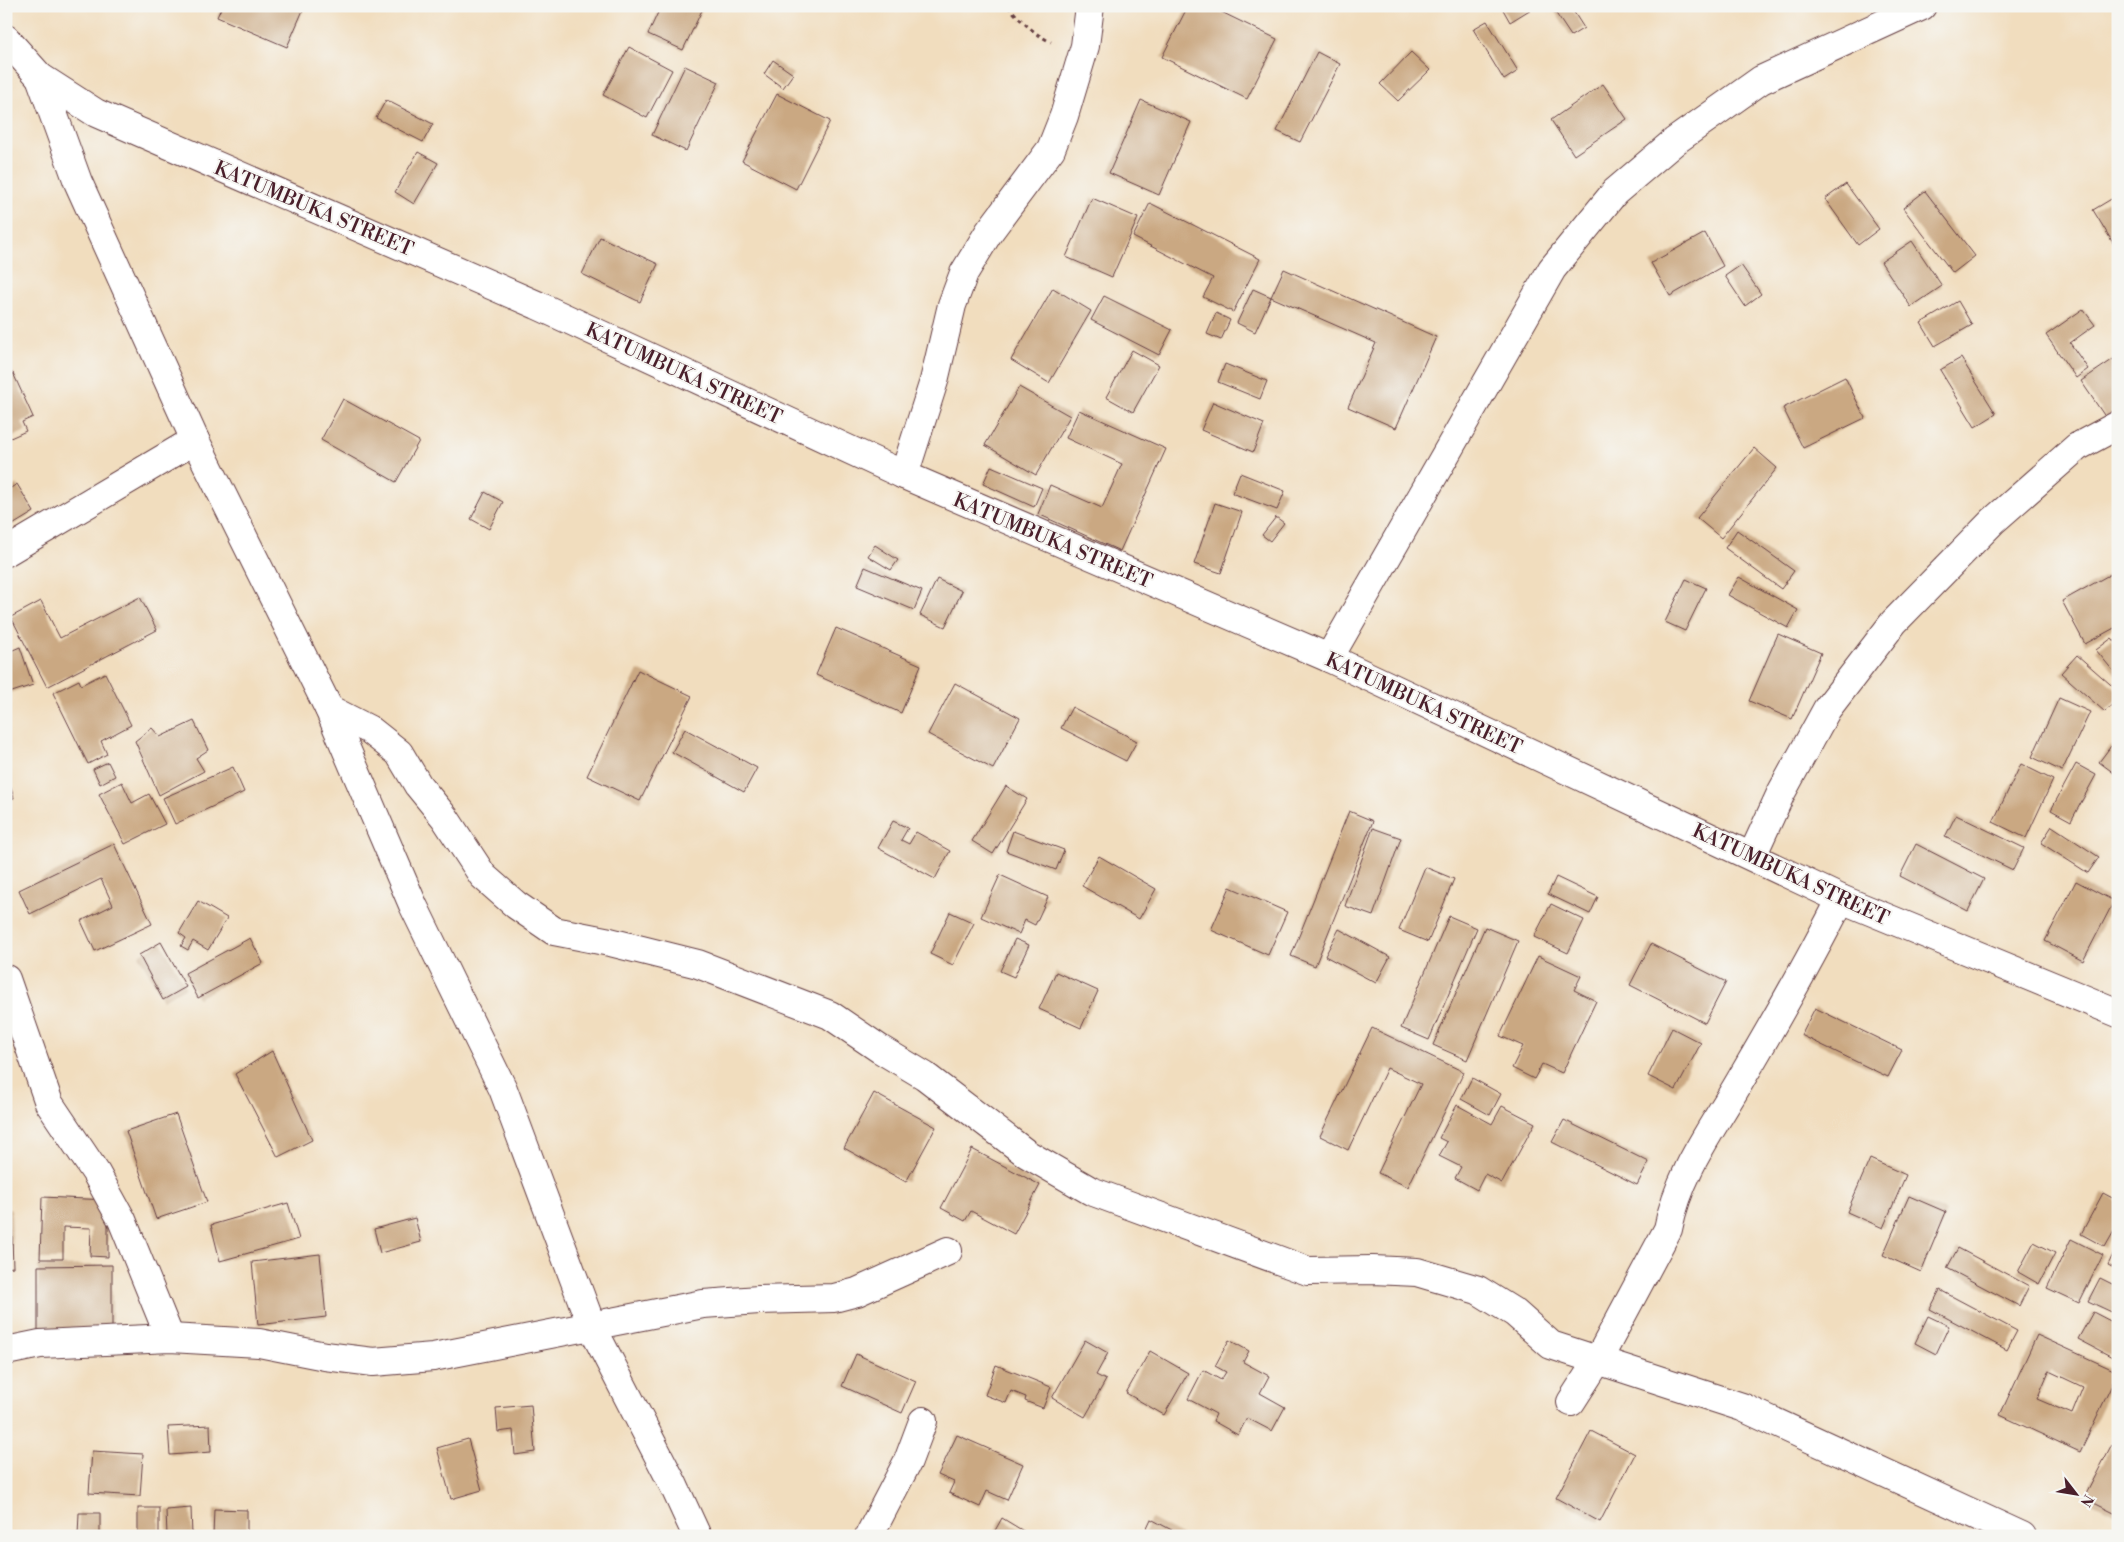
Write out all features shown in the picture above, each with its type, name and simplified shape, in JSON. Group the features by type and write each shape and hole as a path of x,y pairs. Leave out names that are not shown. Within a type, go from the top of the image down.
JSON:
{"street":[{"path":"904,475 934,381 952,305 964,273 989,232 1051,149 1064,116 1085,46 1090,6"},
{"path":"1329,658 1552,269 1615,192 1675,140 1761,80 1922,6"},
{"name":"KATUMBUKA STREET","path":"6,39 40,77 96,113 537,305 904,475 1329,658 1841,899 2118,1013"},
{"path":"40,77 78,182 195,440 329,709 413,905 503,1089 592,1327 674,1486 696,1536"},
{"path":"1752,856 1781,793 1827,709 1894,622 1993,521 2077,447 2118,425"},
{"path":"6,552 195,440"},
{"path":"329,709 370,730 399,753 418,785 445,818 483,876 516,905 554,930 698,964 830,1015 880,1049 925,1076 1027,1154 1091,1191 1308,1271 1374,1270 1417,1272 1478,1290 1515,1313 1551,1345 1742,1407 2022,1536"},
{"path":"1571,1402 1598,1360 1668,1229 1685,1173 1703,1139 1738,1084 1814,951 1841,899"},
{"path":"6,979 50,1103 96,1173 122,1220 170,1338"},
{"path":"6,1351 40,1344 170,1338 259,1343 325,1356 373,1362 433,1357 703,1304 834,1298 857,1292 948,1252"},
{"path":"869,1536 908,1461 923,1421"}],"path":[{"path":"1008,6 1023,23 1041,37 1060,46 1085,46"}],"building":[{"path":"222,6 300,6 304,8 287,47 217,17"},
{"path":"661,6 704,6 683,50 648,34"},
{"path":"1188,6 1209,6 1277,39 1247,99 1162,57"},
{"path":"1501,6 1536,6 1510,22"},
{"path":"1551,6 1570,6 1584,28 1571,36"},
{"path":"1487,21 1518,71 1504,80 1473,29"},
{"path":"629,47 672,70 647,118 603,95"},
{"path":"1317,52 1340,64 1300,142 1277,131"},
{"path":"1411,52 1430,70 1398,101 1380,84"},
{"path":"773,60 793,74 783,88 764,74"},
{"path":"685,66 719,82 686,151 652,135"},
{"path":"1603,84 1627,119 1574,155 1551,120"},
{"path":"777,94 830,121 796,189 742,161"},
{"path":"386,100 433,124 423,142 376,118"},
{"path":"1141,100 1191,122 1159,195 1109,173"},
{"path":"418,152 438,163 414,204 395,192"},
{"path":"1846,184 1879,229 1858,245 1825,199"},
{"path":"1925,191 1975,256 1953,273 1903,208"},
{"path":"2118,195 2118,251 2093,210"},
{"path":"1092,198 1138,218 1112,277 1066,257"},
{"path":"1150,203 1260,259 1233,312 1203,297 1213,278 1133,237"},
{"path":"1705,233 1723,266 1670,296 1651,263"},
{"path":"600,237 658,264 640,302 582,274"},
{"path":"1912,241 1942,286 1911,307 1881,262"},
{"path":"1741,265 1761,294 1745,306 1725,276"},
{"path":"1284,269 1436,337 1396,428 1348,407 1376,343 1271,297"},
{"path":"1053,288 1091,311 1049,383 1011,360"},
{"path":"1253,289 1271,297 1255,332 1237,323"},
{"path":"1104,296 1172,330 1159,355 1091,320"},
{"path":"1958,301 1972,325 1935,346 1921,323"},
{"path":"2083,309 2095,325 2070,343 2088,369 2076,378 2046,335"},
{"path":"1216,313 1230,320 1221,340 1207,334"},
{"path":"1132,350 1159,365 1133,412 1106,397"},
{"path":"2118,356 2118,410 2106,418 2081,381"},
{"path":"1961,358 1996,414 1975,427 1940,370"},
{"path":"1225,364 1267,381 1260,399 1218,382"},
{"path":"13,373 33,417 22,422 26,431 6,440 6,376"},
{"path":"1845,377 1865,418 1803,448 1783,408"},
{"path":"1019,387 1070,416 1036,475 985,445"},
{"path":"343,399 419,441 396,482 321,440"},
{"path":"1213,402 1264,424 1253,452 1201,430"},
{"path":"1079,410 1166,449 1120,551 1038,514 1050,485 1102,508 1122,464 1066,438"},
{"path":"1754,448 1777,468 1721,538 1697,518"},
{"path":"991,466 1042,488 1034,507 983,484"},
{"path":"1240,473 1285,491 1277,510 1232,493"},
{"path":"17,484 34,512 6,529 6,491"},
{"path":"485,492 503,502 489,529 471,519"},
{"path":"1215,503 1242,512 1221,573 1194,564"},
{"path":"1276,517 1284,523 1270,541 1262,535"},
{"path":"1737,530 1794,571 1781,589 1725,548"},
{"path":"875,545 898,560 891,570 868,556"},
{"path":"865,567 922,591 914,610 857,586"},
{"path":"2118,570 2118,626 2085,644 2062,601"},
{"path":"1739,577 1798,610 1788,628 1728,595"},
{"path":"937,579 962,591 945,627 920,615"},
{"path":"1686,579 1706,588 1685,631 1665,622"},
{"path":"140,597 157,630 47,687 11,617 41,601 60,638"},
{"path":"836,628 921,665 901,713 816,675"},
{"path":"1778,634 1821,653 1792,719 1749,701"},
{"path":"2112,638 2118,645 2118,677 2096,650"},
{"path":"20,647 33,685 6,694 6,653"},
{"path":"2077,655 2118,691 2118,698 2105,712 2061,673"},
{"path":"638,670 692,696 640,801 587,776"},
{"path":"105,673 131,725 101,741 107,754 88,764 53,693 79,680 81,685"},
{"path":"955,683 1020,718 993,769 928,734"},
{"path":"2059,698 2090,712 2062,771 2032,757"},
{"path":"1072,707 1137,741 1126,761 1061,728"},
{"path":"194,721 208,750 196,758 204,771 159,795 135,741 152,728 160,737"},
{"path":"685,729 757,768 744,792 672,752"},
{"path":"2111,746 2118,751 2118,776 2099,762"},
{"path":"108,762 115,776 100,784 93,769"},
{"path":"2021,764 2053,780 2026,838 1993,822"},
{"path":"2076,764 2096,775 2071,821 2051,810"},
{"path":"233,767 244,792 175,824 163,798"},
{"path":"6,779 8,779 14,798 6,801"},
{"path":"122,782 132,803 149,794 165,824 125,844 99,794"},
{"path":"1006,786 1027,799 993,854 972,841"},
{"path":"1349,811 1373,821 1315,966 1291,956"},
{"path":"1956,815 2024,848 2013,870 1945,837"},
{"path":"893,821 908,828 901,840 909,844 916,832 950,851 935,879 878,848"},
{"path":"2052,826 2099,857 2088,873 2041,843"},
{"path":"1373,828 1401,838 1373,916 1345,906"},
{"path":"1013,831 1064,850 1056,870 1006,851"},
{"path":"114,844 152,924 95,951 81,921 113,905 101,879 30,914 19,890"},
{"path":"1916,844 1984,879 1968,911 1900,876"},
{"path":"1099,856 1156,889 1139,919 1082,886"},
{"path":"1425,867 1454,879 1428,942 1399,930"},
{"path":"1000,875 1048,897 1035,925 1025,920 1019,934 981,917"},
{"path":"1556,877 1598,897 1590,914 1548,894"},
{"path":"2076,881 2114,901 2083,961 2045,941"},
{"path":"1230,887 1287,912 1268,955 1211,930"},
{"path":"198,901 227,918 208,950 193,941 188,950 181,946 186,938 179,933"},
{"path":"1551,904 1584,920 1568,953 1534,937"},
{"path":"950,912 974,923 953,965 930,954"},
{"path":"1449,916 1477,928 1429,1040 1401,1028"},
{"path":"1485,927 1518,941 1467,1060 1433,1045"},
{"path":"1339,929 1390,957 1376,983 1325,956"},
{"path":"250,938 263,963 198,998 185,973"},
{"path":"1015,939 1029,945 1014,977 1000,971"},
{"path":"161,942 186,987 163,1000 139,955"},
{"path":"1651,944 1726,982 1705,1023 1630,985"},
{"path":"1538,956 1581,976 1574,990 1596,1001 1562,1073 1542,1064 1534,1079 1512,1068 1523,1046 1500,1036"},
{"path":"1056,972 1098,991 1081,1028 1039,1009"},
{"path":"1815,1008 1902,1050 1888,1077 1801,1035"},
{"path":"1372,1028 1464,1072 1408,1187 1378,1173 1421,1084 1387,1068 1348,1150 1320,1136"},
{"path":"1672,1028 1701,1043 1676,1090 1648,1076"},
{"path":"272,1051 312,1140 278,1157 235,1074"},
{"path":"1472,1078 1501,1094 1490,1115 1461,1099"},
{"path":"874,1093 936,1127 906,1182 844,1148"},
{"path":"1457,1105 1492,1124 1502,1106 1535,1123 1502,1183 1485,1174 1477,1190 1455,1178 1461,1167 1439,1156 1447,1142 1439,1138"},
{"path":"176,1114 207,1202 156,1219 126,1131"},
{"path":"1564,1120 1649,1162 1637,1185 1552,1142"},
{"path":"972,1149 1040,1185 1014,1234 971,1211 965,1221 941,1208"},
{"path":"1870,1159 1906,1175 1883,1228 1847,1212"},
{"path":"2103,1193 2118,1201 2118,1224 2105,1247 2081,1234"},
{"path":"1909,1196 1946,1212 1921,1272 1883,1255"},
{"path":"42,1197 108,1200 108,1257 90,1256 91,1228 63,1227 63,1259 40,1259"},
{"path":"288,1203 299,1239 220,1261 211,1225"},
{"path":"6,1209 11,1209 13,1267 6,1268"},
{"path":"415,1218 421,1242 380,1253 374,1229"},
{"path":"2071,1239 2103,1255 2079,1303 2047,1288"},
{"path":"2034,1242 2055,1253 2039,1284 2018,1272"},
{"path":"1958,1248 2029,1286 2019,1306 1947,1268"},
{"path":"2116,1248 2118,1249 2118,1270 2108,1265"},
{"path":"320,1254 326,1317 258,1325 252,1262"},
{"path":"112,1265 112,1331 38,1332 38,1266"},
{"path":"2100,1278 2118,1287 2118,1315 2088,1301"},
{"path":"1940,1290 2017,1331 2007,1350 1930,1309"},
{"path":"2093,1312 2118,1325 2118,1360 2078,1339"},
{"path":"1928,1316 1949,1326 1936,1354 1915,1343"},
{"path":"2037,1335 2118,1372 2080,1452 2000,1415","holes":["2049,1371 2083,1387 2072,1414 2037,1399"]},
{"path":"1085,1340 1108,1353 1096,1375 1106,1380 1085,1417 1052,1398"},
{"path":"1229,1340 1249,1351 1243,1362 1269,1376 1260,1393 1285,1407 1272,1431 1247,1418 1238,1435 1213,1421 1216,1414 1188,1399 1203,1370 1221,1380 1226,1372 1215,1366"},
{"path":"1150,1351 1188,1373 1164,1415 1126,1393"},
{"path":"856,1354 916,1381 902,1413 842,1386"},
{"path":"996,1365 1051,1387 1043,1408 1025,1401 1026,1397 1011,1391 1006,1403 985,1395"},
{"path":"531,1405 535,1452 515,1455 513,1430 498,1432 496,1408"},
{"path":"210,1425 211,1452 170,1455 168,1427"},
{"path":"1591,1431 1635,1454 1600,1522 1556,1498"},
{"path":"957,1435 1023,1464 1007,1500 987,1491 980,1507 949,1493 954,1482 938,1475"},
{"path":"468,1439 482,1490 451,1499 437,1448"},
{"path":"2112,1444 2118,1448 2118,1515 2084,1498"},
{"path":"92,1451 143,1454 140,1496 89,1493"},
{"path":"138,1508 159,1508 159,1536 138,1536"},
{"path":"191,1508 192,1536 167,1536 166,1510"},
{"path":"214,1509 247,1510 247,1536 213,1536"},
{"path":"79,1513 100,1513 100,1536 78,1536"},
{"path":"1002,1518 1025,1532 1023,1536 992,1536"},
{"path":"1151,1519 1183,1536 1143,1536"}]}
